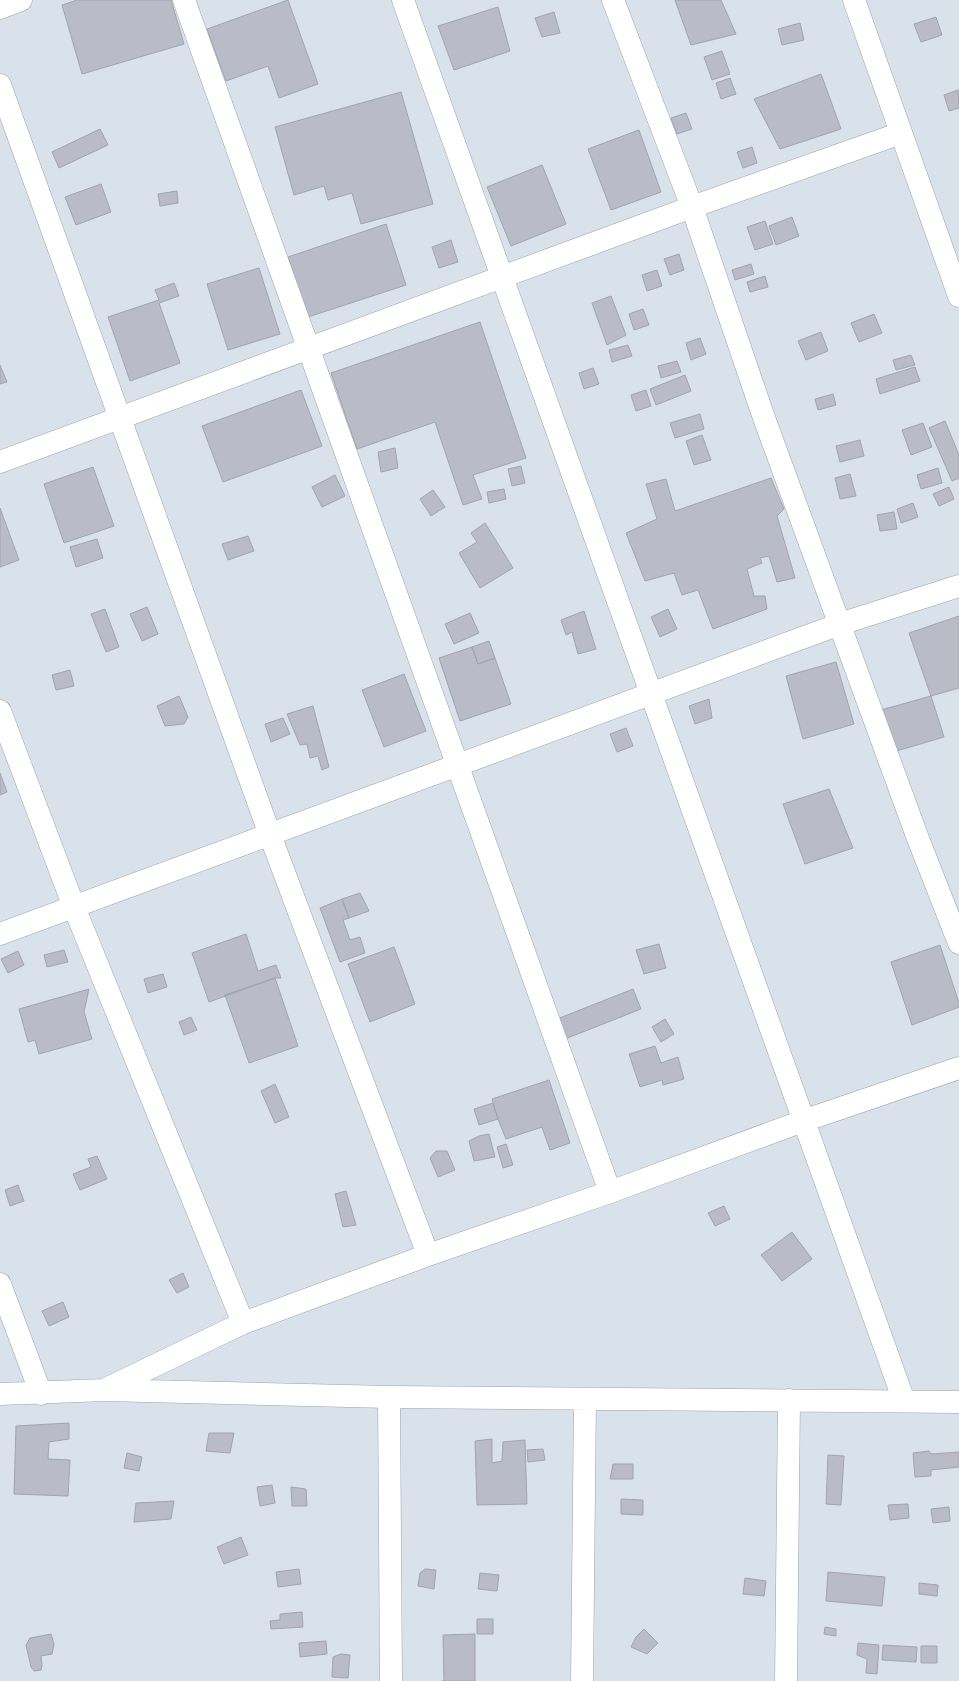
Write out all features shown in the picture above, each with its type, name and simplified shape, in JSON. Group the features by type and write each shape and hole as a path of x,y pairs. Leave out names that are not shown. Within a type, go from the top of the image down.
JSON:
{"street":[{"path":"0,8 21,0"},
{"path":"184,0 306,349 455,767 610,1192"},
{"path":"403,0 904,1401"},
{"path":"613,0 692,207 763,415 917,836 959,943"},
{"path":"854,0 959,296"},
{"path":"0,85 270,835 428,1255"},
{"path":"0,462 692,207 901,133"},
{"path":"0,934 840,624 959,586"},
{"path":"0,711 74,907 243,1323"},
{"path":"105,1390 243,1323 428,1255 610,1192 803,1121 959,1068"},
{"path":"0,1284 41,1394"},
{"path":"0,1394 41,1394 105,1390 389,1397 959,1402"},
{"path":"389,1397 391,1681"},
{"path":"582,1681 585,1399"},
{"path":"786,1681 789,1400"}],"building":[{"path":"77,0 171,0 184,44 82,74 62,5"},
{"path":"288,0 318,84 279,98 268,66 226,81 207,29"},
{"path":"675,0 721,0 736,34 691,45"},
{"path":"498,7 510,51 454,70 438,26"},
{"path":"554,12 560,33 542,37 535,18"},
{"path":"936,17 942,35 921,42 914,24"},
{"path":"800,23 804,40 782,45 778,29"},
{"path":"722,51 730,74 712,80 704,57"},
{"path":"821,74 841,129 780,149 754,99"},
{"path":"730,78 736,94 721,99 716,83"},
{"path":"958,90 959,108 949,111 944,95"},
{"path":"401,92 433,204 361,224 352,193 328,200 324,186 294,195 275,127"},
{"path":"686,113 692,129 677,134 671,118"},
{"path":"100,129 108,145 59,168 52,152"},
{"path":"639,130 661,192 611,210 588,149"},
{"path":"752,147 757,163 743,168 737,152"},
{"path":"542,165 566,224 511,246 487,187"},
{"path":"101,184 111,212 76,225 65,197"},
{"path":"177,191 178,203 160,206 158,194"},
{"path":"792,217 799,236 776,245 769,226"},
{"path":"765,221 773,244 755,250 747,227"},
{"path":"386,224 406,285 308,317 288,257"},
{"path":"451,240 458,262 439,268 432,247"},
{"path":"679,254 684,270 670,275 664,259"},
{"path":"751,264 754,274 735,280 732,270"},
{"path":"259,268 280,334 228,350 207,284"},
{"path":"657,270 662,286 647,291 642,275"},
{"path":"765,276 768,287 750,292 747,282"},
{"path":"174,283 179,296 159,303 180,363 130,381 108,317 159,300 155,290"},
{"path":"611,296 626,335 607,345 592,303"},
{"path":"643,309 649,325 634,330 629,314"},
{"path":"874,314 882,333 859,342 851,323"},
{"path":"480,322 526,458 473,475 482,499 463,505 435,422 357,449 331,373"},
{"path":"821,332 828,351 806,360 798,341"},
{"path":"700,338 706,354 691,360 686,343"},
{"path":"628,345 632,356 612,362 609,350"},
{"path":"911,355 915,365 896,370 893,360"},
{"path":"677,361 681,372 661,378 658,366"},
{"path":"0,365 7,382 0,384"},
{"path":"915,367 920,381 880,394 876,379"},
{"path":"593,368 599,384 584,389 579,373"},
{"path":"685,375 691,391 656,405 650,389"},
{"path":"301,390 322,446 223,482 202,426"},
{"path":"646,390 651,406 636,411 631,395"},
{"path":"833,394 836,405 818,410 815,399"},
{"path":"700,414 704,429 675,438 670,423"},
{"path":"945,421 959,455 959,478 952,481 929,428"},
{"path":"923,423 932,447 911,455 902,430"},
{"path":"702,435 711,460 694,465 686,441"},
{"path":"860,440 864,456 840,462 836,446"},
{"path":"395,448 398,468 381,472 378,452"},
{"path":"521,466 525,483 512,486 508,469"},
{"path":"93,467 114,526 64,543 44,484"},
{"path":"938,468 942,483 921,489 917,475"},
{"path":"850,474 856,496 840,499 835,478"},
{"path":"335,475 345,496 322,507 312,487"},
{"path":"771,478 784,509 777,516 795,578 777,582 769,556 760,558 762,563 747,569 754,596 765,596 767,609 713,629 698,590 682,595 674,573 645,581 626,533 657,519 646,484 666,479 675,511"},
{"path":"949,487 954,499 939,506 933,494"},
{"path":"504,489 506,499 489,503 487,492"},
{"path":"433,490 445,507 431,516 420,499"},
{"path":"913,503 918,517 901,523 897,509"},
{"path":"0,508 19,560 0,567"},
{"path":"894,512 897,529 880,531 877,515"},
{"path":"485,523 513,568 480,588 459,553 477,542 471,533"},
{"path":"248,536 254,551 228,560 222,544"},
{"path":"97,539 103,558 76,567 70,547"},
{"path":"147,607 158,634 142,641 130,614"},
{"path":"105,609 119,647 106,652 91,614"},
{"path":"668,609 677,629 660,637 651,617"},
{"path":"584,611 596,649 578,654 572,632 566,635 561,620"},
{"path":"470,613 479,633 454,644 445,624"},
{"path":"959,616 959,688 931,696 909,633"},
{"path":"489,641 495,658 478,664 472,647"},
{"path":"472,647 478,664 495,658 511,704 460,721 439,658"},
{"path":"836,662 854,724 803,739 786,676"},
{"path":"70,670 74,686 56,690 52,675"},
{"path":"404,674 426,731 384,747 362,690"},
{"path":"179,696 188,717 184,724 165,726 157,706"},
{"path":"931,696 944,737 893,752 881,710"},
{"path":"709,699 712,718 695,724 689,706"},
{"path":"313,706 329,767 322,770 318,756 310,758 307,744 300,745 287,714"},
{"path":"283,718 290,734 271,742 265,724"},
{"path":"626,728 633,746 617,752 610,734"},
{"path":"0,773 7,792 0,795"},
{"path":"829,789 853,848 805,864 783,804"},
{"path":"360,893 369,911 349,918 342,899"},
{"path":"342,899 349,918 343,920 350,940 360,937 365,953 340,962 320,908"},
{"path":"246,934 258,971 276,965 281,978 275,978 209,1002 192,953"},
{"path":"659,944 666,968 644,974 636,950"},
{"path":"940,945 959,1007 912,1025 891,962"},
{"path":"394,947 415,1004 370,1022 348,964"},
{"path":"64,950 68,962 47,967 44,955"},
{"path":"18,951 24,965 8,973 1,959"},
{"path":"163,974 167,987 148,993 144,979"},
{"path":"275,978 298,1046 249,1063 225,995"},
{"path":"89,989 84,1012 92,1039 39,1054 35,1040 28,1042 19,1009"},
{"path":"633,989 641,1009 565,1039 557,1019"},
{"path":"191,1017 197,1030 184,1035 179,1022"},
{"path":"665,1019 674,1034 661,1042 652,1027"},
{"path":"655,1046 661,1063 678,1057 684,1079 663,1085 662,1080 640,1087 629,1054"},
{"path":"549,1080 570,1143 550,1150 542,1127 506,1139 492,1099"},
{"path":"275,1084 289,1117 275,1123 261,1091"},
{"path":"493,1103 498,1119 479,1125 474,1109"},
{"path":"489,1134 495,1157 474,1161 469,1141 479,1136"},
{"path":"506,1144 513,1165 503,1168 497,1147"},
{"path":"436,1151 447,1151 455,1170 438,1177 430,1158"},
{"path":"97,1156 107,1179 80,1190 73,1174 91,1167 88,1159"},
{"path":"18,1185 24,1201 10,1206 5,1190"},
{"path":"346,1191 356,1225 343,1227 335,1194"},
{"path":"724,1206 730,1219 715,1226 708,1213"},
{"path":"792,1232 812,1259 782,1281 761,1255"},
{"path":"183,1273 189,1287 177,1293 169,1280"},
{"path":"63,1302 69,1317 49,1326 42,1311"},
{"path":"69,1423 69,1439 49,1442 48,1459 70,1460 68,1496 14,1494 16,1426"},
{"path":"209,1433 234,1433 230,1453 206,1451"},
{"path":"492,1439 492,1463 502,1461 503,1442 525,1440 527,1504 477,1505 475,1441"},
{"path":"543,1449 545,1460 528,1462 527,1450"},
{"path":"929,1451 931,1454 959,1452 959,1467 931,1470 931,1476 915,1477 913,1453"},
{"path":"127,1453 142,1457 139,1471 124,1468"},
{"path":"828,1455 844,1456 841,1505 826,1504"},
{"path":"613,1464 633,1464 633,1479 610,1479"},
{"path":"272,1485 275,1503 260,1506 257,1487"},
{"path":"291,1487 306,1489 307,1506 292,1506"},
{"path":"621,1499 643,1500 643,1515 621,1514"},
{"path":"174,1501 171,1519 134,1522 136,1503"},
{"path":"908,1504 909,1518 890,1520 888,1505"},
{"path":"949,1507 950,1521 933,1523 931,1509"},
{"path":"241,1537 248,1555 224,1564 217,1547"},
{"path":"299,1569 301,1584 278,1587 276,1572"},
{"path":"425,1569 436,1570 434,1589 418,1586 420,1573"},
{"path":"828,1572 885,1577 882,1606 826,1601"},
{"path":"480,1573 499,1575 497,1591 478,1589"},
{"path":"745,1578 766,1581 764,1596 743,1594"},
{"path":"919,1583 938,1585 937,1596 919,1594"},
{"path":"302,1612 303,1627 271,1629 270,1621 280,1620 280,1614"},
{"path":"477,1619 493,1619 493,1634 477,1634"},
{"path":"825,1627 836,1629 836,1636 824,1634"},
{"path":"644,1629 658,1643 647,1654 631,1647 636,1637"},
{"path":"51,1634 54,1644 52,1654 41,1656 41,1670 34,1671 31,1667 26,1645 30,1638"},
{"path":"475,1634 475,1681 444,1681 443,1635"},
{"path":"326,1641 327,1654 300,1657 299,1643"},
{"path":"858,1643 879,1645 877,1674 866,1673 867,1659 857,1655"},
{"path":"883,1645 917,1647 916,1662 882,1660"},
{"path":"921,1646 937,1646 937,1663 921,1663"},
{"path":"341,1654 350,1655 348,1678 332,1677 333,1657"}]}
